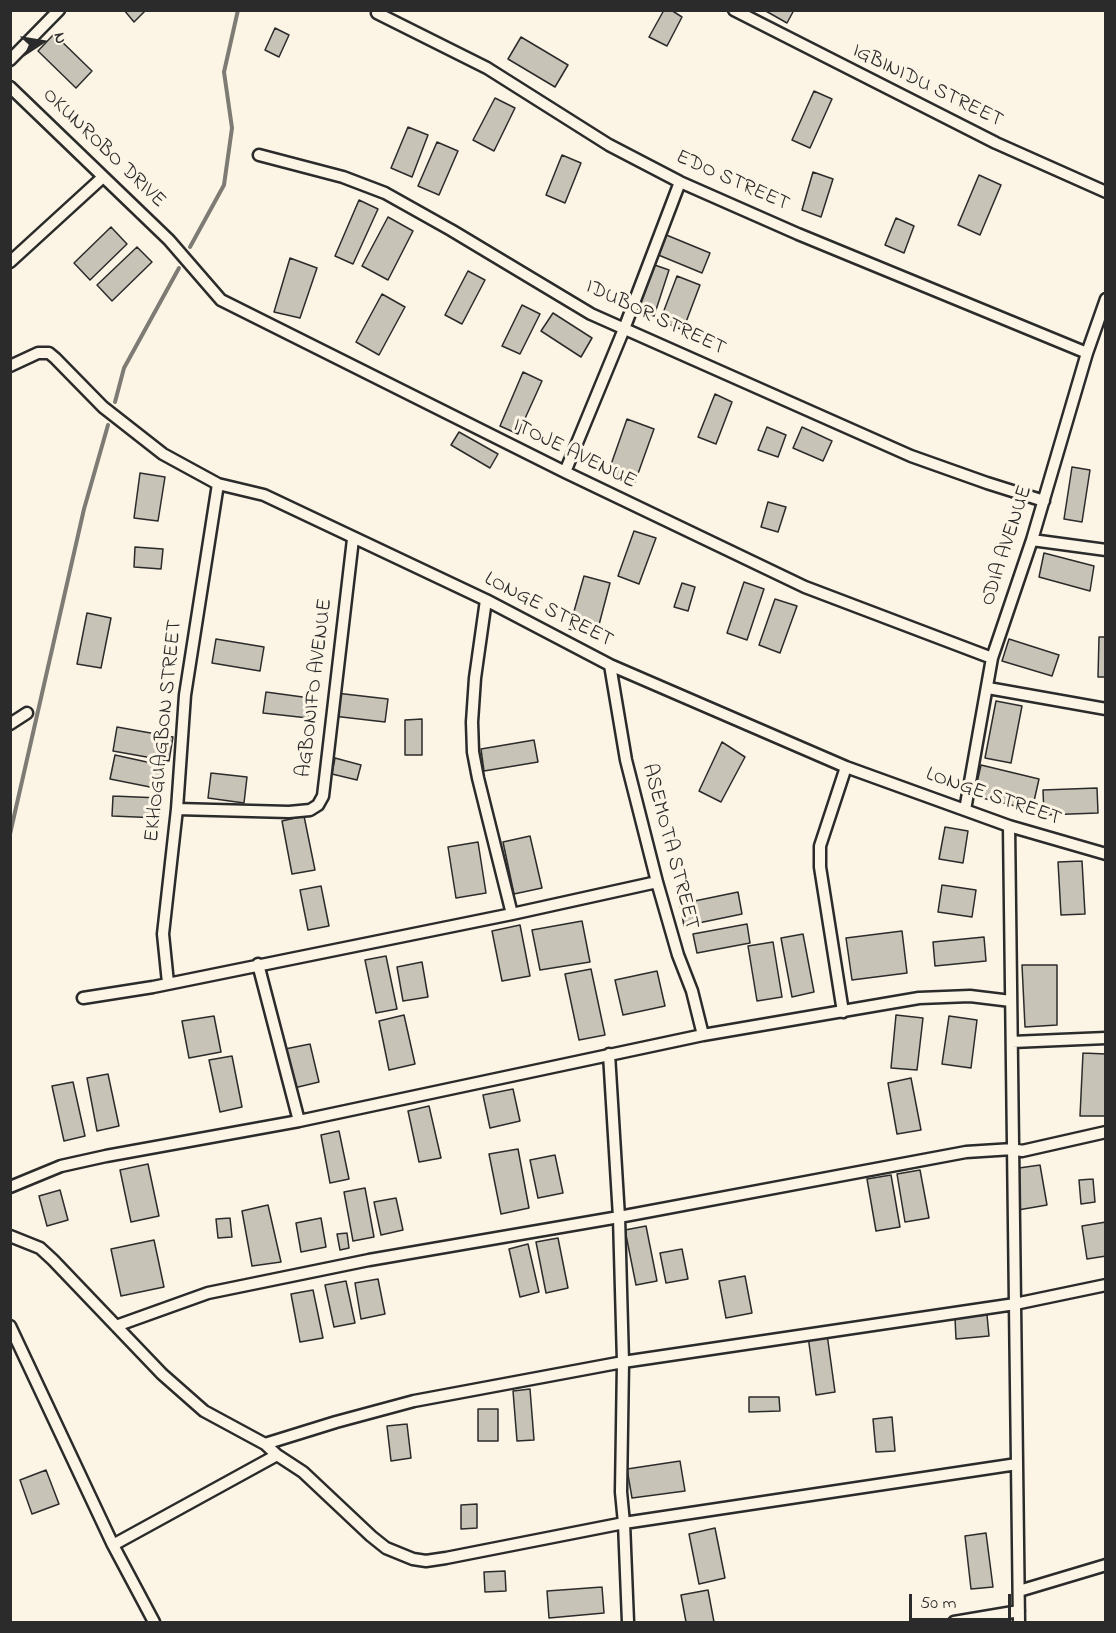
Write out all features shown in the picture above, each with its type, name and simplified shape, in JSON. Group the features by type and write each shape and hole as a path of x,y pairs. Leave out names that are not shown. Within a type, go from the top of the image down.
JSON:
{"street":[{"path":"10,60 59,10"},
{"name":"IGBINIDU STREET","path":"734,10 986,138 1106,192"},
{"name":"EDO STREET","path":"377,13 487,68 609,145 680,182 798,234 1087,353"},
{"name":"OKUNROBO DRIVE","path":"10,87 169,240"},
{"name":"IDUBOR STREET","path":"259,155 343,177 385,194 451,230 591,314 911,456 1044,501"},
{"path":"10,262 103,177"},
{"path":"565,472 624,329 680,182"},
{"name":"ITOJE AVENUE","path":"169,240 221,300 565,472 806,587 992,658"},
{"name":"ODIA AVENUE","path":"965,810 992,658 1032,540 1087,353 1106,298"},
{"name":"LONGE STREET","path":"10,366 38,353 49,353 102,407 154,448 218,484 264,495 486,600 610,665 846,768 1009,826 1082,849 1106,854"},
{"name":"EKHOGUAGBON STREET","path":"168,983 163,934 177,809 185,695 218,484"},
{"name":"AGBONIFO AVENUE","path":"177,809 289,812 310,810 318,805 323,796 353,539"},
{"path":"1032,540 1106,550"},
{"path":"486,600 475,678 472,722 473,752 512,914"},
{"name":"ASEMOTA STREET","path":"610,665 626,760 657,882 678,955 692,991 703,1035"},
{"path":"988,688 1106,709"},
{"path":"10,723 27,713"},
{"path":"843,1012 820,867 820,846 846,768"},
{"path":"1009,826 1019,1623"},
{"path":"83,998 512,914 657,882"},
{"path":"258,964 299,1121"},
{"path":"10,1187 61,1166 106,1156 299,1121 703,1035 919,998 970,996 1011,1001"},
{"path":"1012,1042 1106,1038"},
{"path":"609,1054 619,1217 623,1362 621,1492 628,1623"},
{"path":"116,1326 179,1302 249,1284 369,1260 619,1217 966,1152 1022,1150 1106,1132"},
{"path":"10,1236 40,1248 162,1374 204,1411 265,1444 303,1472 386,1548 413,1559 426,1561 446,1558 624,1523 1017,1464"},
{"path":"265,1444 414,1401 623,1362 1015,1304 1106,1285"},
{"path":"10,1326 113,1545 154,1623"},
{"path":"113,1545 277,1455"},
{"path":"1019,1591 1106,1565"},
{"path":"954,1623 1019,1611"}],"building":[{"path":"124,10 146,10 134,22"},
{"path":"664,10 671,10 682,17 667,46 649,37"},
{"path":"764,10 794,10 787,23"},
{"path":"275,28 289,35 279,57 265,50"},
{"path":"54,34 92,71 76,88 38,51"},
{"path":"521,37 568,65 555,87 508,59"},
{"path":"814,91 832,99 810,148 792,140"},
{"path":"495,98 515,108 494,151 473,140"},
{"path":"408,127 428,135 412,177 391,168"},
{"path":"437,142 458,151 439,195 418,186"},
{"path":"562,155 581,163 565,203 546,195"},
{"path":"813,172 833,179 821,217 802,210"},
{"path":"979,175 1001,185 980,235 958,225"},
{"path":"359,200 378,209 353,264 335,256"},
{"path":"388,217 413,231 388,280 362,266"},
{"path":"896,218 914,226 904,253 885,245"},
{"path":"111,227 127,244 90,280 74,263"},
{"path":"664,234 710,253 702,273 656,254"},
{"path":"137,247 152,262 112,301 97,285"},
{"path":"290,258 317,268 300,318 274,312"},
{"path":"649,263 669,270 654,316 633,309"},
{"path":"468,271 485,280 462,324 445,315"},
{"path":"677,276 700,285 683,330 660,321"},
{"path":"382,294 405,307 379,355 356,342"},
{"path":"522,305 540,314 520,354 502,346"},
{"path":"553,313 592,338 581,357 541,331"},
{"path":"523,372 542,381 518,434 500,426"},
{"path":"715,394 732,402 716,444 698,437"},
{"path":"627,419 654,429 635,482 608,473"},
{"path":"767,427 786,435 778,457 758,450"},
{"path":"802,427 832,441 823,461 793,448"},
{"path":"459,432 498,454 490,468 451,445"},
{"path":"1072,467 1090,470 1082,522 1064,519"},
{"path":"140,473 165,477 158,521 134,518"},
{"path":"768,502 786,507 778,532 761,527"},
{"path":"634,531 656,538 639,584 618,576"},
{"path":"135,547 163,549 161,569 134,567"},
{"path":"1044,553 1094,566 1090,591 1039,577"},
{"path":"584,576 610,583 596,636 569,629"},
{"path":"744,582 764,589 747,640 727,633"},
{"path":"682,583 695,587 688,611 674,607"},
{"path":"775,599 797,606 780,653 759,645"},
{"path":"87,613 111,618 101,668 77,664"},
{"path":"1099,637 1106,637 1106,677 1098,677"},
{"path":"216,639 264,647 260,671 212,663"},
{"path":"1009,639 1059,655 1052,676 1002,661"},
{"path":"266,692 310,698 308,718 263,713"},
{"path":"336,693 388,699 385,722 333,716"},
{"path":"996,701 1022,706 1011,763 985,758"},
{"path":"422,719 422,755 405,755 405,720"},
{"path":"117,727 173,737 169,761 113,751"},
{"path":"534,740 538,762 484,771 481,749"},
{"path":"722,742 745,757 721,802 699,791"},
{"path":"115,755 165,766 160,789 110,779"},
{"path":"335,758 361,765 357,780 332,774"},
{"path":"981,765 1039,779 1032,810 974,796"},
{"path":"211,773 247,777 244,803 208,798"},
{"path":"1097,788 1098,813 1044,815 1043,790"},
{"path":"113,796 160,798 159,818 112,816"},
{"path":"304,816 315,870 292,874 282,821"},
{"path":"945,827 968,831 963,863 939,859"},
{"path":"530,836 542,888 514,894 503,842"},
{"path":"478,842 486,893 456,898 448,847"},
{"path":"1082,861 1085,914 1061,915 1058,862"},
{"path":"942,885 976,890 972,917 938,912"},
{"path":"321,886 329,926 308,930 300,890"},
{"path":"738,892 742,914 684,926 680,904"},
{"path":"582,921 590,962 540,970 532,930"},
{"path":"747,924 750,943 697,953 693,934"},
{"path":"520,925 530,976 502,981 492,931"},
{"path":"902,931 907,973 852,980 846,938"},
{"path":"803,934 814,992 792,997 781,938"},
{"path":"984,937 986,961 935,966 933,942"},
{"path":"773,942 782,997 757,1001 748,946"},
{"path":"386,956 397,1009 376,1013 365,960"},
{"path":"422,962 428,997 403,1001 397,967"},
{"path":"1022,965 1057,965 1057,1025 1025,1027"},
{"path":"591,969 605,1035 579,1040 565,974"},
{"path":"657,971 665,1006 623,1015 615,980"},
{"path":"404,1015 415,1064 389,1070 379,1021"},
{"path":"896,1015 923,1018 917,1070 891,1068"},
{"path":"214,1016 221,1052 189,1058 182,1021"},
{"path":"949,1016 977,1020 971,1068 942,1064"},
{"path":"310,1044 319,1082 294,1088 285,1049"},
{"path":"1083,1053 1106,1054 1106,1116 1080,1116"},
{"path":"232,1056 242,1107 220,1112 209,1060"},
{"path":"108,1074 119,1126 97,1131 87,1078"},
{"path":"911,1078 921,1130 897,1134 888,1083"},
{"path":"73,1082 85,1136 64,1141 52,1086"},
{"path":"513,1089 520,1121 490,1128 483,1095"},
{"path":"429,1106 441,1158 419,1162 408,1111"},
{"path":"339,1131 349,1179 330,1183 321,1135"},
{"path":"518,1149 529,1208 501,1214 489,1154"},
{"path":"555,1155 563,1193 538,1198 530,1160"},
{"path":"148,1164 159,1216 131,1222 120,1170"},
{"path":"1040,1165 1047,1205 1018,1210 1012,1169"},
{"path":"920,1170 929,1218 905,1222 897,1174"},
{"path":"891,1175 900,1227 876,1231 867,1179"},
{"path":"1093,1179 1095,1202 1081,1204 1079,1180"},
{"path":"365,1188 374,1237 353,1241 344,1192"},
{"path":"60,1190 68,1220 47,1226 39,1196"},
{"path":"396,1198 403,1230 381,1235 374,1202"},
{"path":"268,1205 281,1262 252,1266 242,1211"},
{"path":"230,1218 232,1237 218,1238 216,1219"},
{"path":"321,1218 326,1247 301,1252 296,1223"},
{"path":"1106,1222 1106,1256 1087,1259 1082,1226"},
{"path":"646,1226 657,1281 636,1285 625,1230"},
{"path":"347,1233 349,1248 340,1250 337,1234"},
{"path":"558,1238 568,1288 546,1293 536,1242"},
{"path":"154,1240 164,1287 121,1296 111,1249"},
{"path":"528,1244 539,1292 520,1297 509,1249"},
{"path":"682,1249 688,1279 666,1283 660,1253"},
{"path":"745,1276 752,1313 726,1318 719,1281"},
{"path":"378,1279 385,1314 361,1319 355,1283"},
{"path":"346,1281 355,1323 334,1327 325,1285"},
{"path":"313,1290 323,1338 300,1342 291,1294"},
{"path":"987,1315 989,1336 956,1339 955,1318"},
{"path":"827,1334 835,1392 816,1395 808,1336"},
{"path":"530,1389 534,1440 517,1441 513,1391"},
{"path":"749,1397 779,1397 780,1411 749,1412"},
{"path":"478,1409 498,1409 498,1441 478,1441"},
{"path":"892,1417 895,1451 876,1452 873,1419"},
{"path":"407,1424 411,1458 391,1461 387,1426"},
{"path":"680,1461 685,1491 632,1498 627,1469"},
{"path":"46,1470 59,1504 32,1514 20,1480"},
{"path":"477,1504 477,1528 461,1529 461,1505"},
{"path":"715,1528 725,1578 699,1584 689,1534"},
{"path":"986,1533 993,1587 971,1589 965,1536"},
{"path":"505,1571 506,1591 485,1592 484,1572"},
{"path":"602,1587 604,1613 549,1618 547,1591"},
{"path":"708,1590 714,1622 686,1622 681,1595"}],"waterway":[{"path":"190,247 224,185 232,128 224,72 238,10"},
{"path":"115,402 124,368 179,268"},
{"path":"10,834 84,509 108,425"}]}
